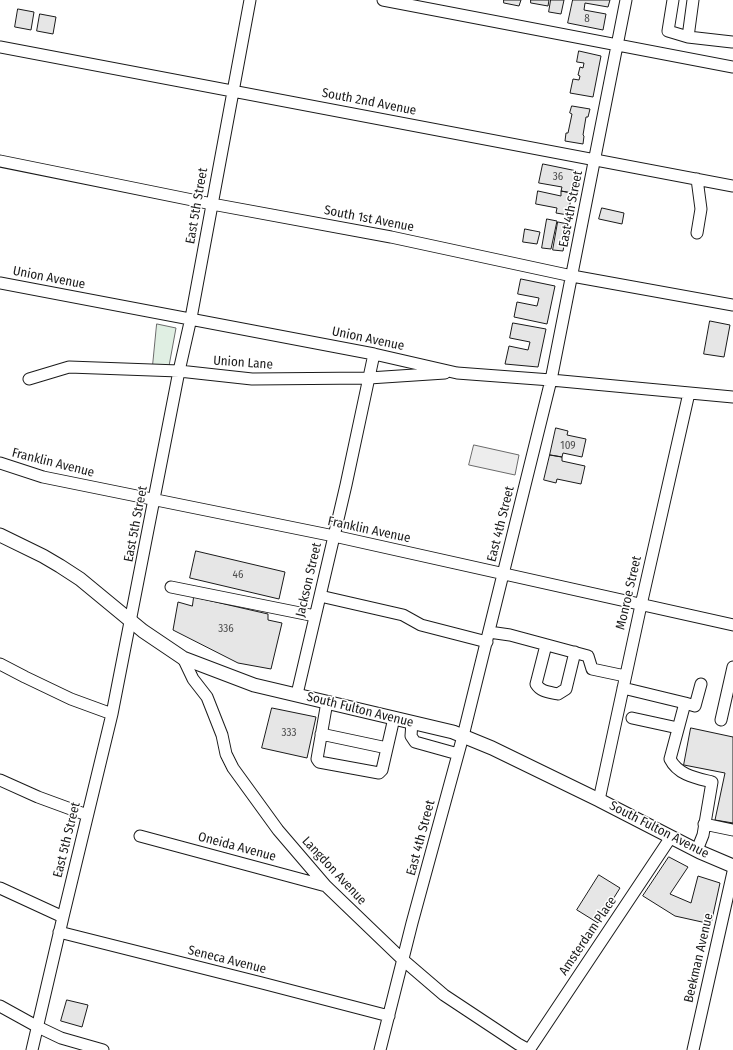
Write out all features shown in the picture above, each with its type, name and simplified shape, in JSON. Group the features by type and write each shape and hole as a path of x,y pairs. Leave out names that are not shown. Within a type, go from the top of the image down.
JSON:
{"main road":[{"name":"South Fulton Avenue","path":"0,535 43,556 80,579 143,631 183,658 254,685 453,732 492,748 697,850 733,866"}],"street":[{"name":"East 5th Street","path":"32,1050 112,714 191,318 250,0"},
{"path":"383,0 733,67"},
{"name":"East 4th Street","path":"380,1050 402,960 463,736 551,380 626,0"},
{"path":"673,0 668,31 688,37 732,42"},
{"path":"688,37 693,0"},
{"name":"South 2nd Avenue","path":"0,47 733,186"},
{"name":"South 1st Avenue","path":"0,161 212,204 391,237 572,276 733,305"},
{"path":"697,179 701,209 697,233"},
{"name":"Union Avenue","path":"0,283 191,318 374,354 457,373 733,397"},
{"name":"Jackson Street","path":"297,694 346,484 374,354"},
{"name":"Union Lane","path":"30,379 69,367 180,371 252,380 368,378 457,373"},
{"name":"Monroe Street","path":"598,800 689,394"},
{"name":"Franklin Avenue","path":"0,463 43,477 334,536 733,625"},
{"path":"171,587 315,616"},
{"path":"320,596 403,615 421,625 488,637 510,635 546,644 588,656 592,669 626,676"},
{"path":"546,644 536,684 538,688 543,691 558,694 566,689 575,652"},
{"name":"Langdon Avenue","path":"183,658 193,679 207,697 222,735 226,754 233,768 278,830 326,886 402,960 444,995 529,1050"},
{"path":"0,664 71,698 112,714"},
{"path":"721,720 733,667"},
{"path":"623,688 695,706 701,684"},
{"path":"327,702 317,760 319,762 379,773 382,770 394,718"},
{"path":"685,703 670,759 672,763 687,776 712,782 703,835 697,850"},
{"path":"632,718 678,728"},
{"path":"412,722 411,736 415,742 458,754"},
{"path":"321,734 387,748"},
{"path":"0,780 38,797 87,815"},
{"path":"704,824 733,830"},
{"name":"Oneida Avenue","path":"140,836 326,886"},
{"name":"Amsterdam Place","path":"529,1050 671,837"},
{"name":"Beekman Avenue","path":"693,1050 733,872"},
{"path":"0,888 63,917"},
{"name":"Seneca Avenue","path":"59,932 388,1016"},
{"path":"0,1006 61,1038 102,1050"}],"green space":[{"path":"157,324 176,328 169,366 153,365"}],"shaded area":[{"path":"474,445 519,455 515,475 469,465"}],"building":[{"path":"504,0 521,0 519,6 504,3"},
{"path":"531,0 549,0 548,6 531,3"},
{"path":"551,0 564,0 561,14 549,12"},
{"path":"573,0 610,0 608,7 585,3 584,10 606,14 603,30 568,23"},
{"path":"18,9 34,12 31,30 15,27"},
{"path":"40,14 56,17 53,34 37,31"},
{"path":"579,51 601,56 593,97 570,93 573,79 579,80 580,76 578,75 580,67 583,68 584,63 577,62"},
{"path":"572,106 590,109 588,117 586,117 583,144 565,141 572,114 570,113"},
{"path":"543,164 577,171 572,193 561,191 562,187 539,183"},
{"path":"538,191 561,196 561,191 572,193 568,215 556,213 557,208 536,204"},
{"path":"602,208 624,213 622,224 599,219"},
{"path":"547,219 557,221 551,249 542,248"},
{"path":"558,222 568,224 563,251 553,250"},
{"path":"525,229 540,232 537,244 523,242"},
{"path":"521,279 555,286 547,324 514,317 517,302 537,306 539,298 518,294"},
{"path":"710,321 730,325 724,357 704,354"},
{"path":"513,323 546,329 538,367 505,364 509,346 528,350 530,342 510,338"},
{"path":"556,428 568,431 567,435 586,439 582,457 563,453 562,457 550,455"},
{"path":"550,455 562,457 562,461 585,466 581,484 557,479 556,483 544,480"},
{"path":"196,551 285,572 279,599 190,578"},
{"path":"194,597 268,614 268,620 282,623 271,669 238,663 173,630 178,602 192,606"},
{"path":"272,708 316,717 307,758 262,748"},
{"path":"691,728 733,737 733,823 715,820 725,773 684,765"},
{"path":"669,857 688,867 670,894 691,903 698,876 720,883 711,924 675,916 643,896"},
{"path":"599,875 620,888 598,923 577,910"},
{"path":"67,1000 88,1005 82,1027 61,1021"}]}
